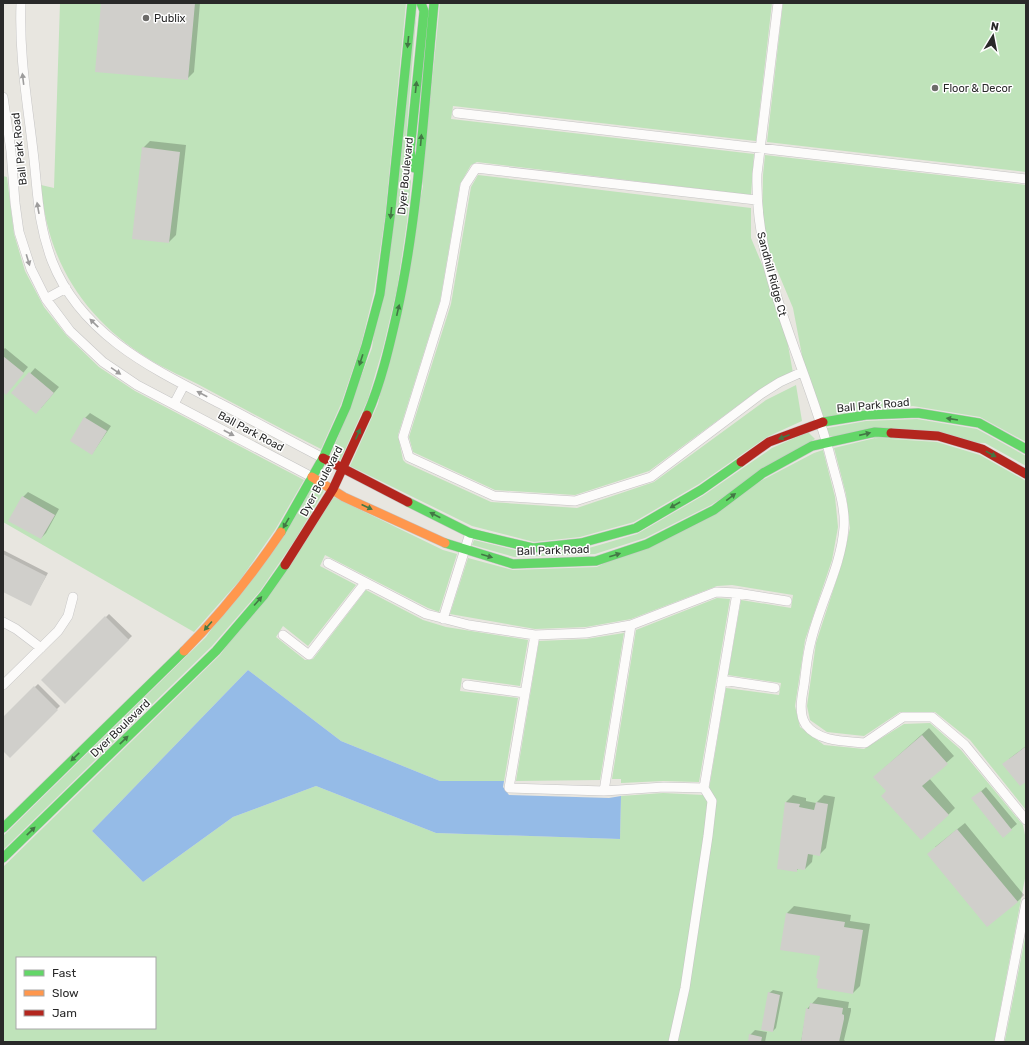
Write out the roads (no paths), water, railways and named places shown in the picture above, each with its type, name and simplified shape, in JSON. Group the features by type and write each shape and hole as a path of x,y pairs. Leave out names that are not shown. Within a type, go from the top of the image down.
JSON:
{"main road":[{"name":"Dyer Boulevard","path":"3,828 202,632 244,584 280,533 323,458 346,407 366,346 380,294 390,218 412,3"},
{"path":"417,181 410,151 424,11 421,3"},
{"name":"Dyer Boulevard","path":"3,858 216,650 264,595 300,544 333,489 373,401 389,349 402,290 413,223 434,3"},
{"name":"Ball Park Road","path":"323,458 470,533 533,548 581,543 636,528 701,490 769,442 821,422 866,415 918,413 979,423 1026,449"},
{"name":"Ball Park Road","path":"312,477 344,497 446,544 513,564 596,561 647,544 714,510 763,473 812,446 875,432 938,436 982,449 1026,474"}],"street":[{"name":"Ball Park Road","path":"21,3 20,29 22,68 33,151 37,201 42,228 52,262 66,288 88,317 116,344 146,365 323,458"},
{"name":"Sandhill Ridge Ct","path":"778,3 760,148 756,200 760,233 769,271 802,372 821,422 840,496 844,527 837,561 811,641 801,707 805,724 825,738 865,743 903,717 932,717 965,745 1026,820"},
{"name":"Ball Park Road","path":"3,97 11,151 19,232 31,269 46,299 70,331 103,362 137,385 312,477"},
{"path":"457,113 1026,178"},
{"path":"756,200 476,168 465,185 445,302 403,437 409,457 494,496 575,502 651,477 761,394 780,382 802,372"},
{"path":"46,299 66,288"},
{"path":"174,404 184,385"},
{"path":"443,619 470,533"},
{"path":"328,563 426,614 469,625 535,635 586,633 631,625 716,592 736,593 787,601"},
{"path":"283,635 309,655 365,582"},
{"path":"673,1042 685,988 708,836 712,800 704,788 736,593"},
{"path":"3,685 64,623 73,597"},
{"path":"3,622 16,629 41,648"},
{"path":"604,791 631,625"},
{"path":"535,635 509,788 604,791 664,787 704,788"},
{"path":"722,680 775,688"},
{"path":"466,685 525,693"},
{"path":"999,1042 1026,903"}],"water":[{"path":"248,670 341,741 440,781 504,781 503,787 509,795 609,798 621,796 620,839 436,833 316,786 233,817 143,882 92,831"}],"place":[{"name":"Publix","path":"146,18"},
{"name":"Floor & Decor","path":"935,88"}]}
